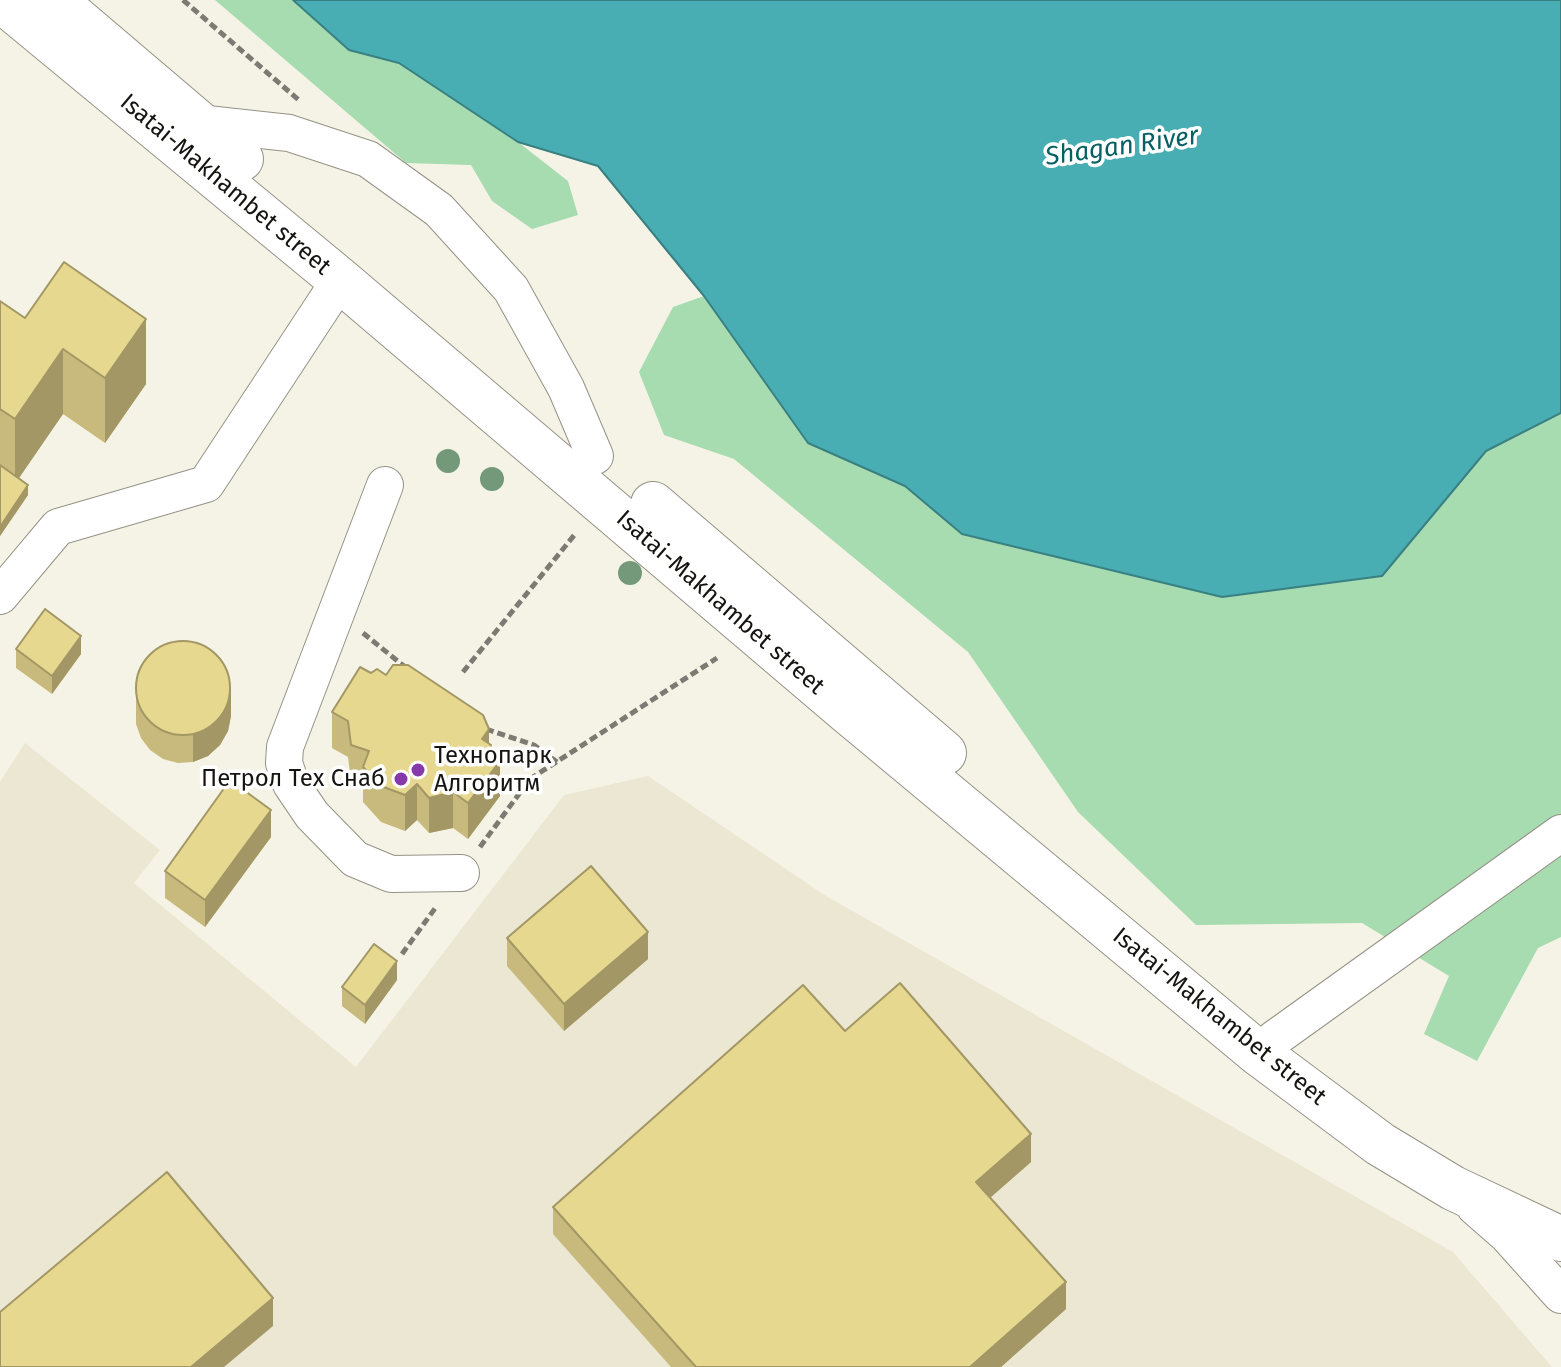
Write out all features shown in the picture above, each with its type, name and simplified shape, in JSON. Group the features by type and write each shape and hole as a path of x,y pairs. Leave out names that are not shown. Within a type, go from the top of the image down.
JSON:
{"main road":[{"name":"Isatai-Makhambet street","path":"1,0 340,280 848,712 1258,1053 1380,1144 1453,1188 1561,1239"},
{"name":"Isatai-Makhambet street","path":"54,0 869,688 1274,1039 1393,1127 1496,1188 1561,1214"}],"street":[{"path":"198,123 289,133 368,159 439,210 511,289 566,388 595,456"},
{"path":"0,596 58,527 206,484 340,280"},
{"path":"385,485 285,747 284,763 291,784 312,815 355,859 391,874 461,873"},
{"path":"1274,1039 1561,833"},
{"path":"1453,1188 1507,1235 1561,1295"}],"path":[{"path":"183,0 310,109"},
{"path":"463,672 576,533"},
{"path":"336,612 415,675"},
{"path":"402,954 530,779 717,658"},
{"path":"483,728 534,745 557,762"}],"shaded area":[{"path":"25,743 160,850 134,883 356,1067 564,795 648,776 826,896 1453,1252 1552,1367 0,1367 0,782"}],"green space":[{"path":"215,0 293,0 349,50 399,63 518,142 568,181 578,215 532,229 492,201 471,165 406,163"},
{"path":"704,296 808,443 905,486 962,534 1382,576 1486,451 1561,413 1561,937 1538,948 1477,1061 1424,1034 1449,976 1362,923 1196,925 1078,812 968,652 734,459 664,435 639,372 673,307"}],"water":[{"name":"Shagan River","path":"293,0 1561,0 1561,413 1486,451 1382,576 1222,597 962,534 905,486 808,443 704,296 598,166 518,142 399,63 349,50"}],"building":[{"path":"64,262 146,319 105,378 63,349 15,419 0,409 0,301 25,318"},
{"path":"0,465 28,485 0,527"},
{"path":"45,609 81,636 52,676 16,649"},
{"path":"183,641 201,644 216,655 227,670 230,688 227,706 216,721 201,732 183,735 165,732 150,721 139,706 136,688 139,670 150,655 165,644"},
{"name":"Технопарк Алгоритм","path":"393,665 408,665 483,715 489,729 482,739 491,745 489,753 500,761 468,803 453,792 429,798 417,784 405,795 381,786 363,767 369,751 351,745 348,721 332,712 360,667 371,673 377,669 386,675"},
{"path":"230,780 271,810 205,900 165,871"},
{"path":"591,866 648,932 564,1004 507,938"},
{"path":"374,944 397,961 365,1005 342,987"},
{"path":"900,983 1031,1134 976,1182 1066,1282 970,1367 696,1367 553,1207 803,985 845,1031"},
{"path":"167,1172 273,1298 191,1367 0,1367 0,1312"}],"place":[{"name":"Технопарк Алгоритм","path":"418,770"},
{"name":"Петрол Тех Снаб","path":"401,779"}]}
